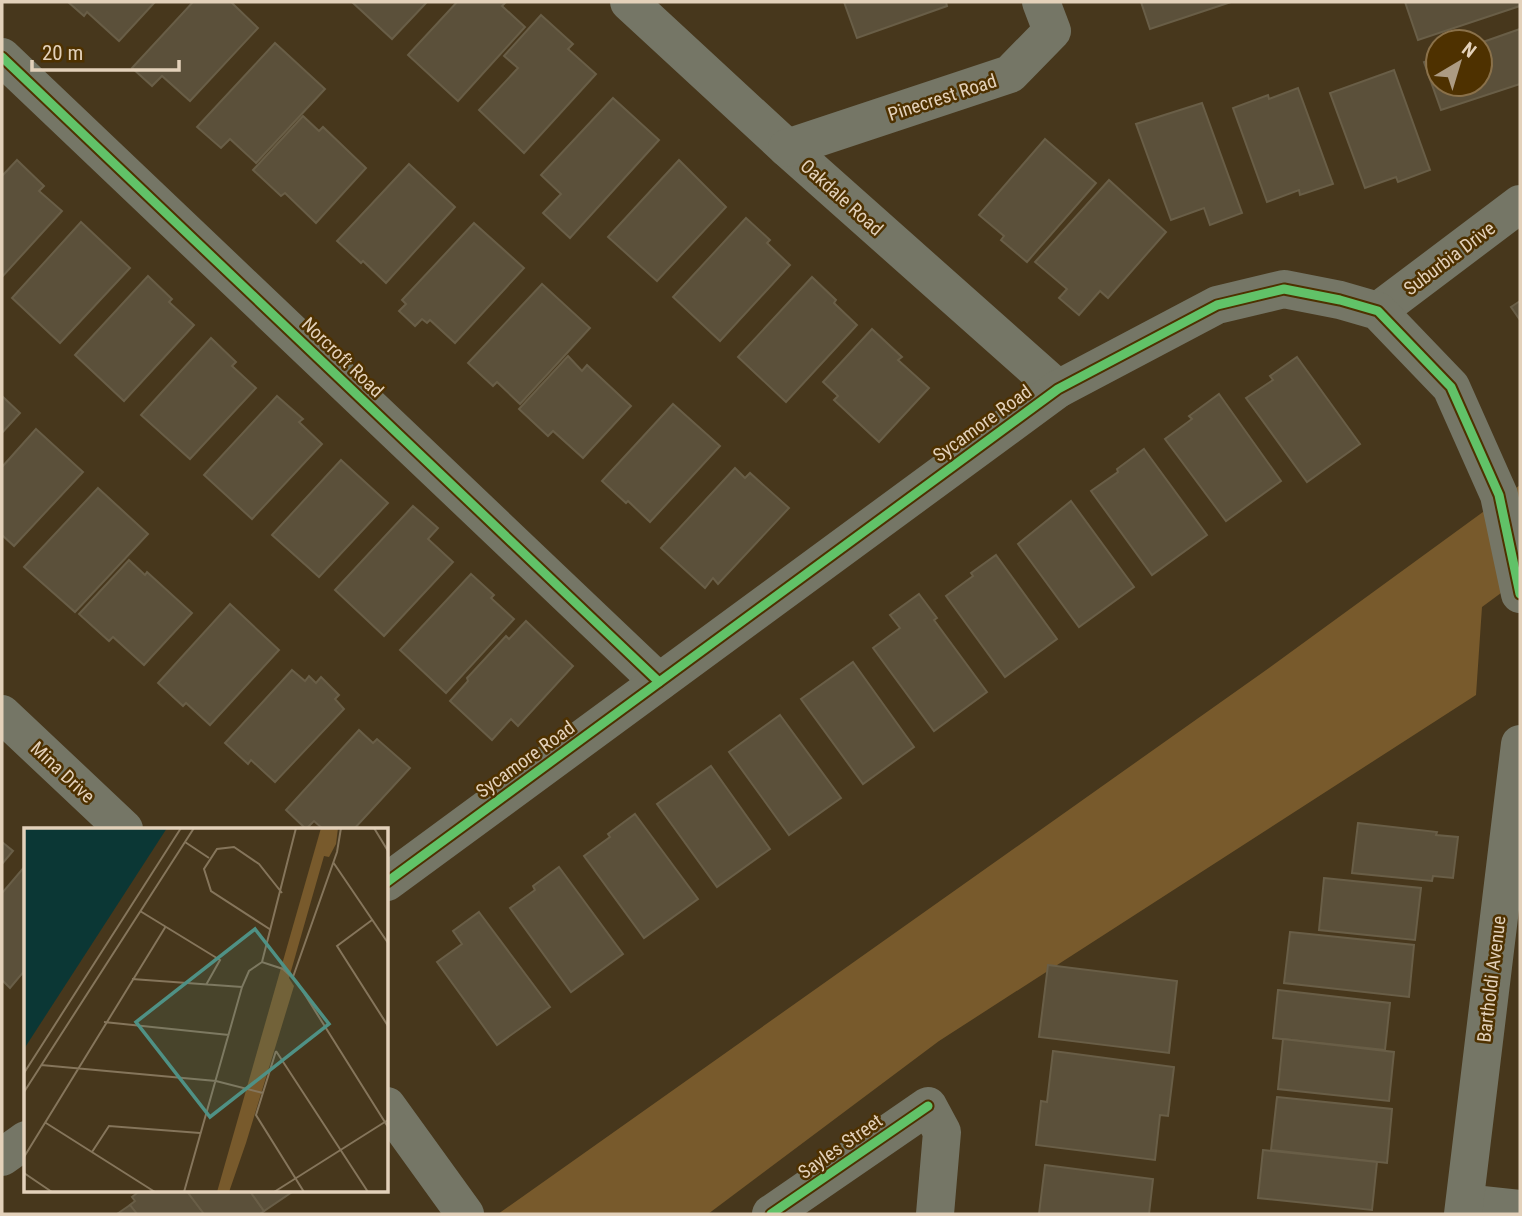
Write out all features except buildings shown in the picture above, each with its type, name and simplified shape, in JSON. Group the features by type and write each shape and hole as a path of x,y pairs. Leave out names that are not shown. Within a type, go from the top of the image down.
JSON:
{"street":[{"name":"Oakdale Road","path":"629,2 787,148 1058,389"},
{"name":"Pinecrest Road","path":"787,148 1010,74 1052,31 1041,2"},
{"name":"Norcroft Road","path":"2,57 659,682"},
{"name":"Suburbia Drive","path":"1378,311 1520,204"},
{"name":"Sycamore Road","path":"388,881 1058,389 1217,305 1284,289 1378,311"},
{"path":"1378,311 1451,387 1499,495 1520,594"},
{"name":"Mina Drive","path":"2,714 123,828"},
{"name":"Bartholdi Avenue","path":"1464,1206 1520,744"},
{"name":"Sayles Street","path":"771,1214 928,1106 943,1132 935,1214"},
{"path":"388,1107 465,1214"},
{"path":"2,1157 24,1141"}],"lane":[{"path":"1464,1206 1520,1204"}],"shaded area":[{"path":"1520,485 1520,579 1482,607 1476,695 939,1041 708,1214 498,1214 1269,668"}],"cycle path":[{"path":"2,57 659,682"},
{"path":"388,881 1058,389 1217,305 1284,289 1378,311 1451,387 1499,495 1520,594"},
{"path":"771,1214 928,1106"}]}
